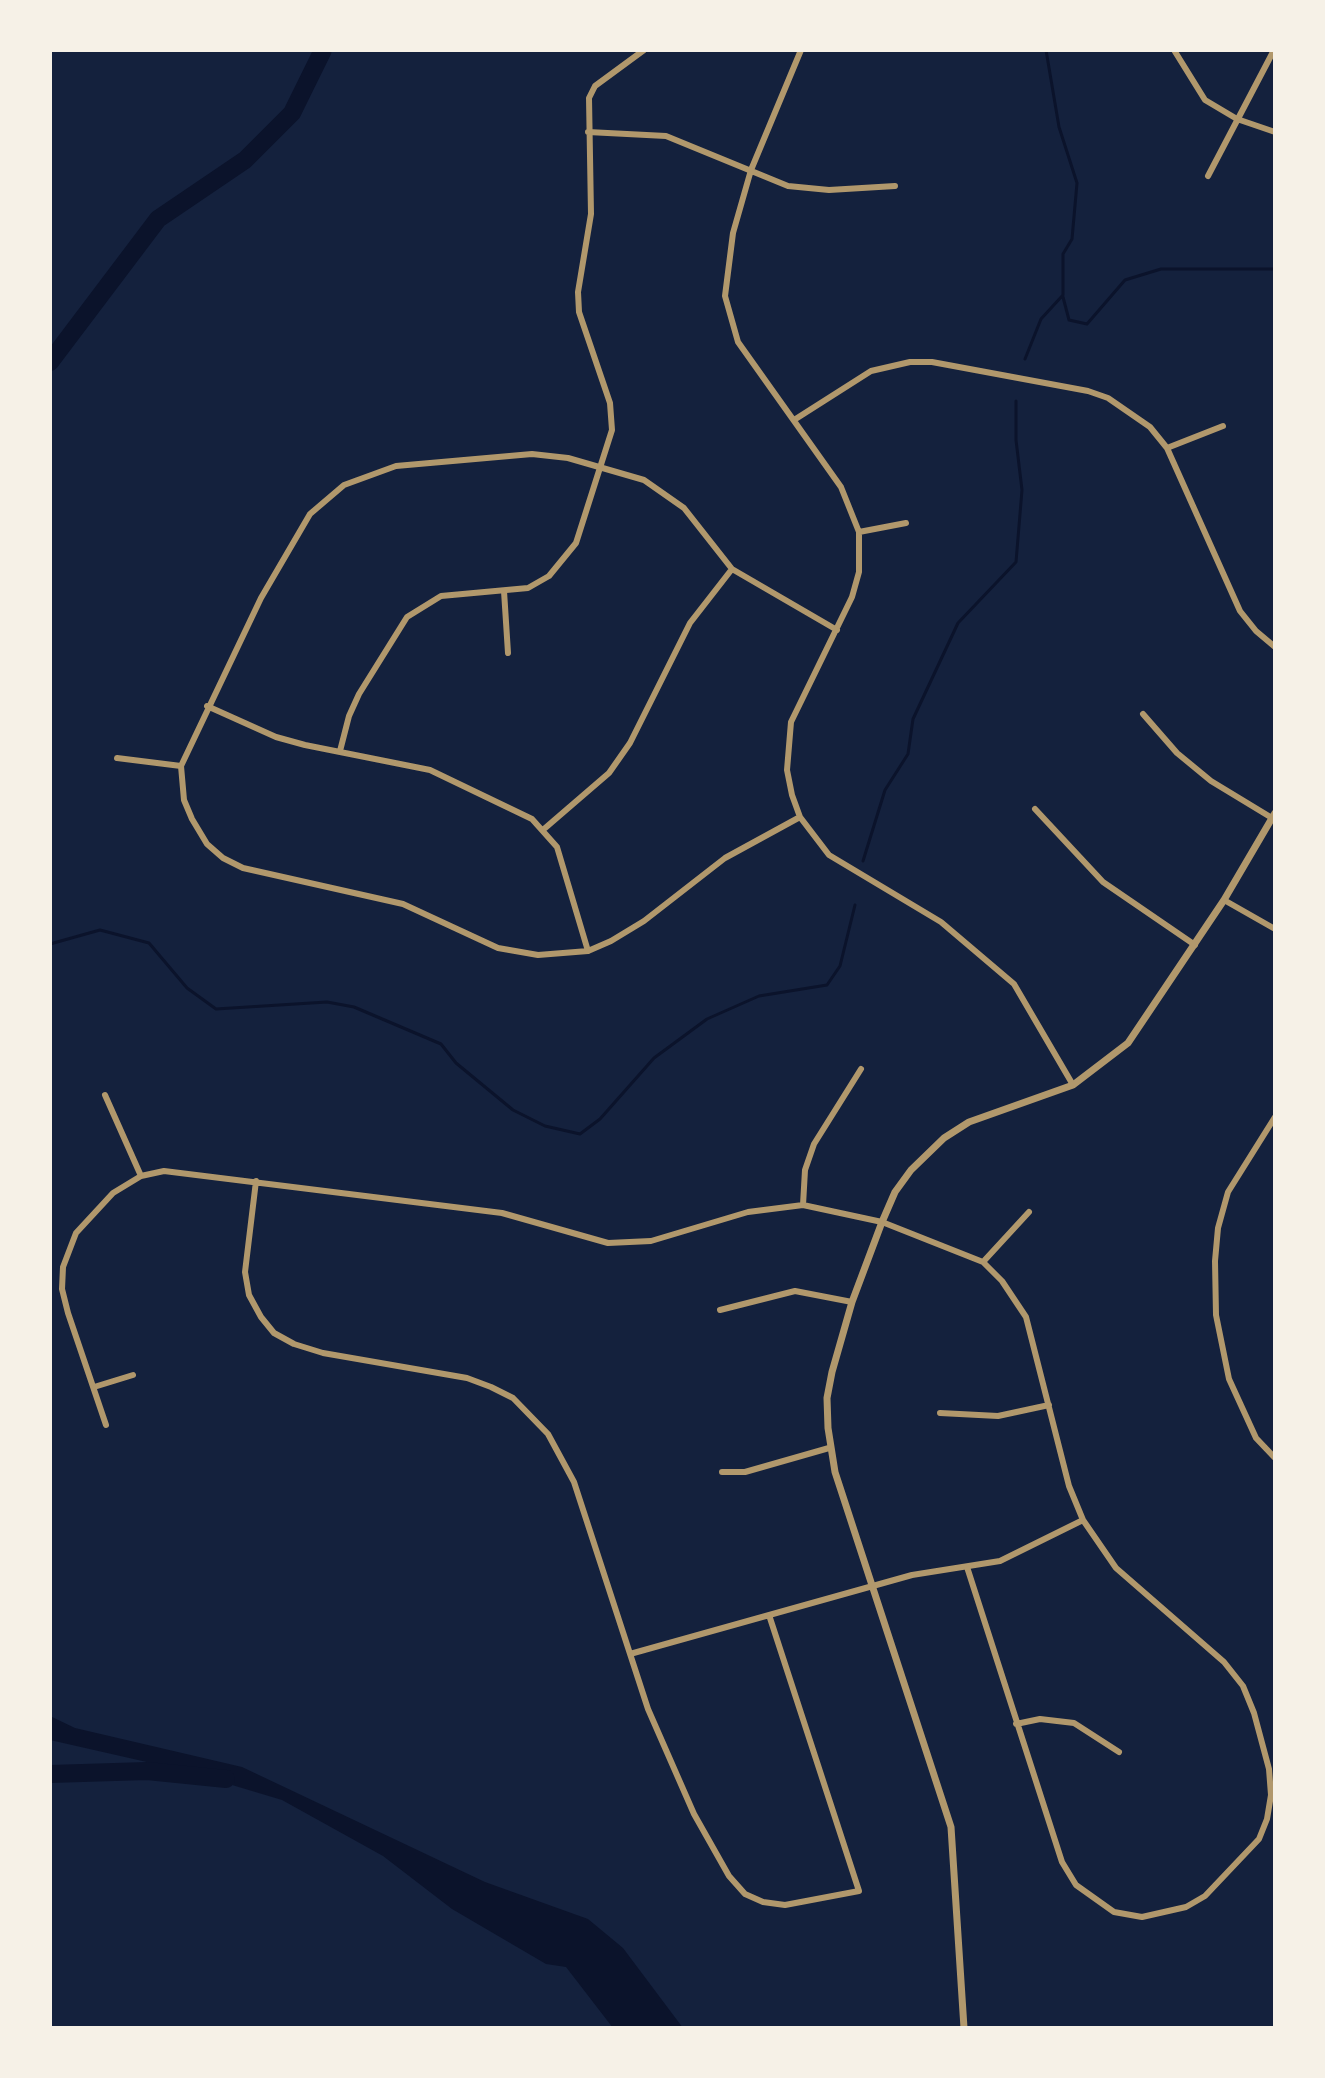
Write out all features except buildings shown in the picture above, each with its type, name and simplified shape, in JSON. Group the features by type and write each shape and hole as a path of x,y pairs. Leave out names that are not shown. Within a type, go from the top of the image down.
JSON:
{"street":[{"path":"340,751 349,716 359,694 407,617 441,596 528,588 549,576 576,543 602,467 612,416 579,312 578,292 591,214 589,98 595,86 644,50"},
{"path":"801,50 751,170 733,233 725,296 738,342 841,487 859,532 859,572 837,630 791,722 787,770 800,817 829,855 941,922 1014,984 1073,1085"},
{"path":"1174,50 1205,100 1237,119 1275,132"},
{"path":"1208,176 1274,50"},
{"path":"588,132 666,136 788,186 810,189 895,186"},
{"path":"794,420 871,371 910,362 932,362 1088,391 1129,410 1150,427 1167,448 1240,611 1256,631 1275,647"},
{"path":"1167,448 1223,426"},
{"path":"800,817 725,858 644,921 588,951 518,954 403,904 243,868 223,858 207,844 184,800 181,766 261,598 310,514 344,485 396,466 532,454 568,458 644,480 666,492 684,508 732,569 837,630"},
{"path":"859,532 906,523"},
{"path":"544,829 609,773 630,743 690,623 732,569"},
{"path":"504,591 508,653"},
{"path":"207,706 276,737 450,777 532,819 557,847 588,951"},
{"path":"964,2028 951,1827 829,1448 827,1398 852,1302 895,1192 911,1170 944,1138 969,1122 1073,1085 1128,1043 1224,900 1273,815 1211,781 1177,753 1143,714"},
{"path":"117,758 181,766"},
{"path":"1035,809 1103,882 1195,945"},
{"path":"1224,900 1275,929"},
{"path":"803,1205 805,1170 814,1144 861,1069"},
{"path":"105,1095 141,1176"},
{"path":"1275,1117 1228,1192 1218,1228 1215,1261 1216,1315 1229,1379 1256,1438 1275,1458"},
{"path":"106,1425 62,1289 63,1267 69,1245 93,1212 113,1193 141,1176 188,1171 502,1213 608,1243 651,1241 748,1212 803,1205 882,1222 983,1262 1002,1281 1026,1317 1069,1486 1083,1520 1116,1568 1150,1600 1209,1646 1243,1686 1269,1769 1271,1795 1267,1819 1259,1839 1205,1896 1162,1914 1142,1917 1114,1912 1076,1885 1062,1862 967,1567"},
{"path":"256,1181 245,1272 249,1295 274,1333 294,1344 467,1378 513,1398 533,1414 548,1434 574,1482 630,1654 675,1775 729,1876 745,1894 763,1902 785,1905 859,1891 770,1618"},
{"path":"983,1262 1029,1212"},
{"path":"720,1310 795,1291 852,1302"},
{"path":"94,1387 133,1375"},
{"path":"940,1413 998,1416 1049,1405"},
{"path":"722,1472 745,1472 829,1448"},
{"path":"630,1654 770,1618 871,1585 1000,1561 1083,1520"},
{"path":"1016,1724 1057,1719 1074,1723 1119,1752"}],"water":[{"path":"50,1716 75,1728 242,1767 485,1882 588,1919 623,1948 683,2028 613,2028 566,1967 546,1964 452,1909 383,1856 282,1800 182,1770 50,1740"}],"waterway":[{"path":"50,362 158,219 245,160 292,113 323,50"},
{"path":"1025,359 1041,319 1063,295 1063,254 1072,239 1077,183 1059,127 1046,50"},
{"path":"1063,297 1069,320 1087,324 1125,280 1161,269 1275,269"},
{"path":"863,861 885,790 908,754 913,719 958,623 1016,562 1022,490 1016,440 1016,401"},
{"path":"50,944 100,930 149,943 187,988 216,1009 327,1002 354,1007 441,1044 456,1063 513,1110 545,1126 580,1134 600,1119 654,1058 707,1019 759,996 827,985 840,966 855,905"},
{"path":"50,1774 147,1771 226,1779"}]}
